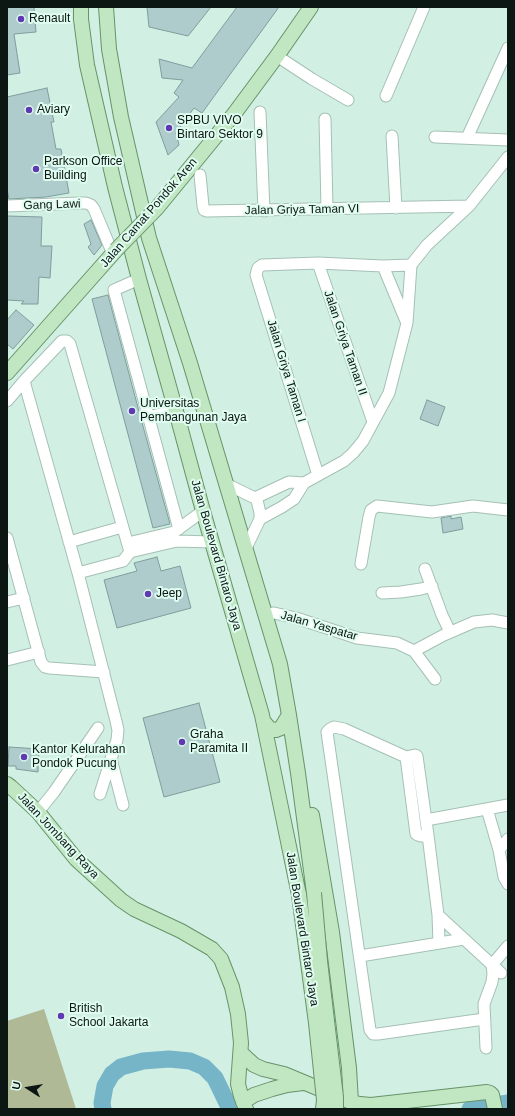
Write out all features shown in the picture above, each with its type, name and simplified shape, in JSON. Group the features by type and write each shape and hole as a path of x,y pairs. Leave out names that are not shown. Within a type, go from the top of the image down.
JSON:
{"main road":[{"name":"Jalan Boulevard Bintaro Jaya","path":"82,7 82,27 87,65 138,279 264,722 299,895 316,1023 324,1100 323,1109"},
{"name":"Jalan Boulevard Bintaro Jaya","path":"106,7 108,41 121,117 149,238 190,363 280,664 299,779 314,893 320,961 336,1097 336,1109"},
{"name":"Jalan Camat Pondok Aren","path":"7,373 115,252 157,208 234,114 311,7"},
{"path":"264,722 270,729 276,730 281,728 289,715"},
{"path":"299,779 312,811 332,932 352,1102"},
{"name":"Jalan Jombang Raya","path":"7,784 38,812 76,859 121,900 134,909 181,931 212,949 221,959 232,987 238,1014 241,1043 238,1089 244,1105"},
{"path":"241,1053 254,1065 262,1069 284,1074 352,1102 371,1105 487,1092 492,1095 495,1109"},
{"path":"244,1105 254,1095 286,1085 305,1083"}],"street":[{"path":"386,96 424,7"},
{"path":"467,138 508,48"},
{"path":"277,56 348,100"},
{"path":"260,112 264,211"},
{"path":"325,119 327,209"},
{"path":"392,136 396,208"},
{"path":"435,137 508,140"},
{"path":"260,519 294,499 304,483 344,460 353,453 363,441 389,393 407,323 411,265 427,245 470,206 508,157"},
{"name":"Jalan Griya Taman VI","path":"200,175 203,206 204,210 207,211 470,206"},
{"name":"Gang Lawi","path":"7,206 80,203 91,205 115,252"},
{"path":"318,264 383,266 411,265"},
{"name":"Jalan Griya Taman I","path":"318,264 262,265 256,271 318,475"},
{"name":"Jalan Griya Taman II","path":"318,264 373,422"},
{"path":"383,266 407,323"},
{"path":"138,279 114,290 148,414 177,534"},
{"path":"7,401 62,340 67,341 70,344 129,548 123,561 78,574"},
{"path":"24,381 78,574 118,730 117,740 100,794"},
{"path":"148,414 175,407"},
{"path":"255,498 289,482 304,483"},
{"path":"226,484 255,498 260,512 260,519 245,550"},
{"path":"361,564 371,510 378,506 432,512 473,506 508,510"},
{"path":"129,548 177,534 203,511"},
{"path":"69,542 122,527"},
{"path":"177,534 212,542"},
{"path":"7,538 41,662 45,667 49,668 104,672"},
{"path":"425,569 450,632"},
{"path":"382,593 401,592 432,586"},
{"path":"7,602 24,598"},
{"name":"Jalan Yaspatar","path":"265,614 274,613 296,618 357,638 397,643 414,651"},
{"path":"435,679 414,651 450,632 474,622 492,620 508,623"},
{"path":"7,660 39,652"},
{"path":"439,943 438,915 418,758 415,755 406,757 344,729 334,727 330,728 327,732 370,1030 373,1034 385,1033 484,1019"},
{"path":"38,812 54,792 98,728"},
{"path":"406,757 416,834 418,836 428,835"},
{"path":"111,760 123,805"},
{"path":"426,820 508,805"},
{"path":"487,809 499,850 504,877 508,884"},
{"path":"499,850 508,838"},
{"path":"438,915 498,969"},
{"path":"360,956 464,939"},
{"path":"486,1048 484,1004 508,946"}],"green space":[{"path":"44,1009 76,1109 7,1109 7,1021"}],"building":[{"name":"Renault","path":"7,7 34,7 36,32 14,34 20,73 7,75"},
{"path":"147,7 211,7 188,36 149,27"},
{"path":"237,7 279,7 202,113 194,108 176,133 179,145 168,155 156,122 179,97 174,93 183,80 162,78 159,59 192,68"},
{"name":"Parkson Office Building","path":"47,88 54,122 51,122 56,149 61,149 69,193 46,197 9,199 7,189 7,97"},
{"path":"7,216 42,217 41,246 52,246 50,278 39,277 38,304 21,304 24,301 7,300"},
{"path":"91,220 102,245 94,255 88,247 91,244 84,224"},
{"name":"Universitas Pembangunan Jaya","path":"108,295 170,524 153,528 92,299"},
{"path":"16,310 34,325 13,349 7,344 7,320"},
{"path":"427,400 445,407 438,426 420,419"},
{"path":"451,516 451,519 461,517 463,529 443,533 441,518"},
{"name":"Jeep","path":"157,557 161,571 180,566 191,608 117,628 104,580 137,571 134,563"},
{"path":"199,703 220,782 164,797 143,718"},
{"name":"Kantor Kelurahan Pondok Pucung","path":"9,747 39,749 38,772 16,769 16,766 8,766"}],"waterway":[{"path":"103,1109 102,1103 105,1086 112,1074 121,1067 143,1061 169,1059 190,1061 204,1067 215,1078 230,1109"},
{"path":"470,1109 508,1103"}],"place":[{"name":"Renault","path":"21,19"},
{"name":"Aviary","path":"29,110"},
{"name":"SPBU VIVO Bintaro Sektor 9","path":"169,128"},
{"name":"Parkson Office Building","path":"36,169"},
{"name":"Universitas Pembangunan Jaya","path":"132,411"},
{"name":"Jeep","path":"148,594"},
{"name":"Graha Paramita II","path":"182,742"},
{"name":"Kantor Kelurahan Pondok Pucung","path":"24,757"},
{"name":"British School Jakarta","path":"61,1016"}]}
